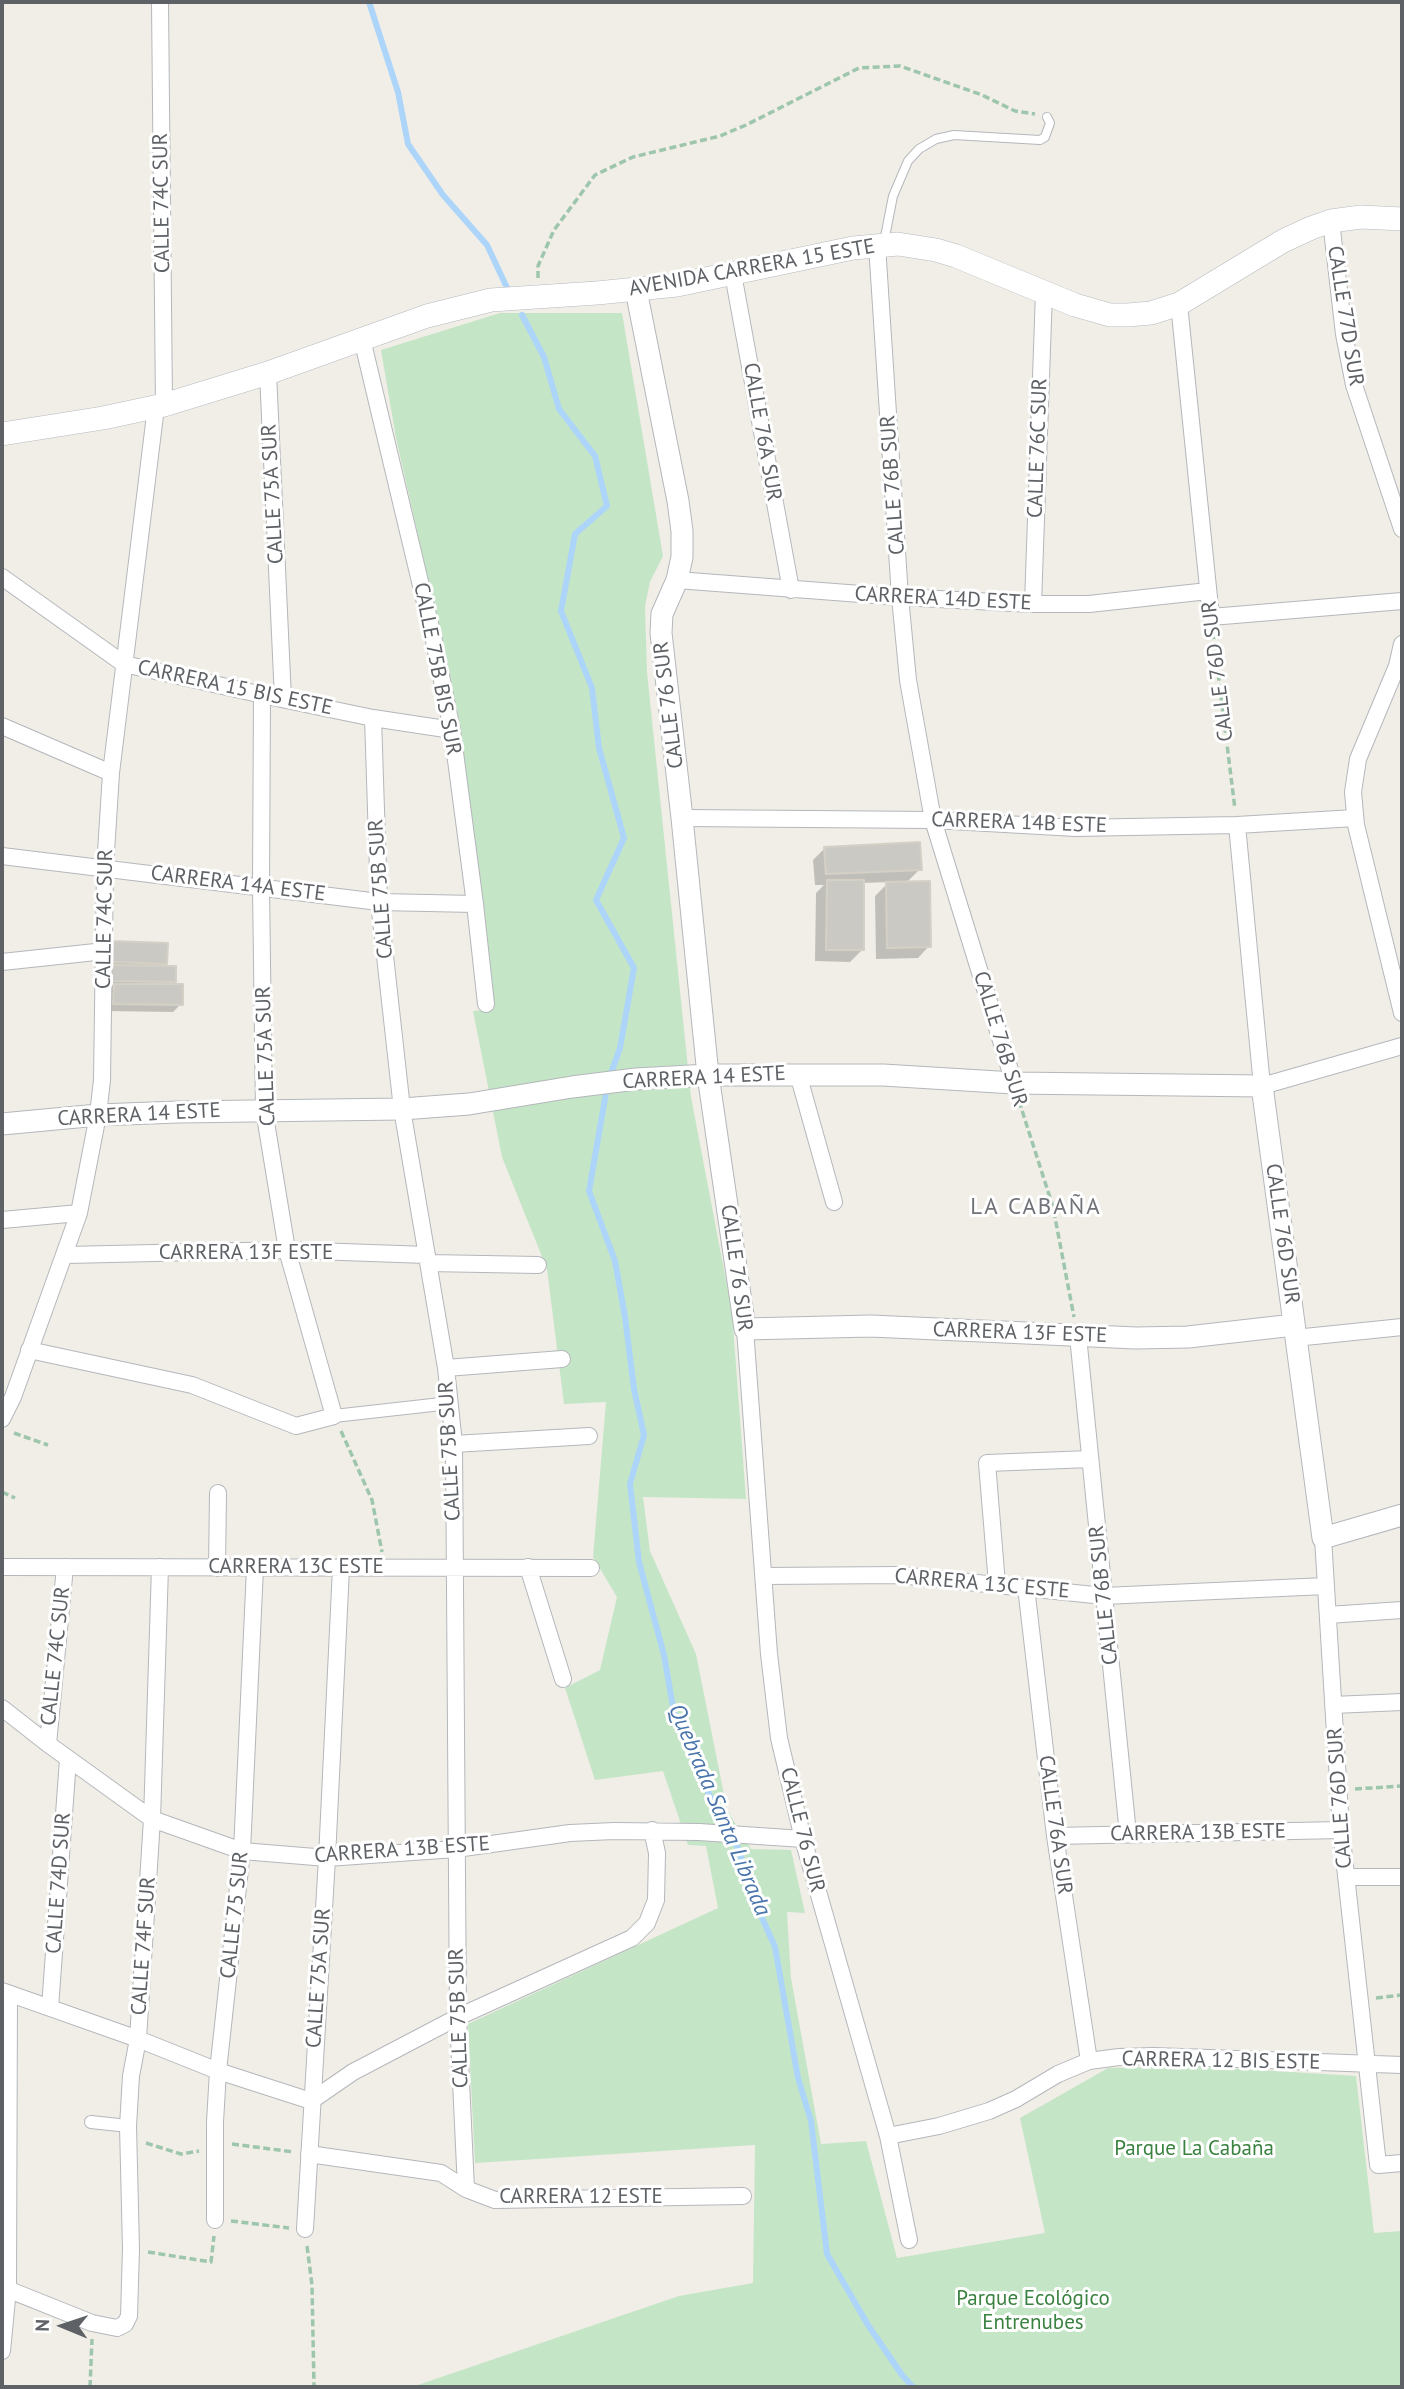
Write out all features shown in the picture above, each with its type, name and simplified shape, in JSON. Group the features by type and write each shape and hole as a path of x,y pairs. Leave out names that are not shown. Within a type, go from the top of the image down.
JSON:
{"main road":[{"name":"AVENIDA CARRERA 15 ESTE","path":"2,434 160,406 268,373 427,316 491,300 677,285 880,245 919,247 956,256 1076,305 1110,315 1151,313 1179,304 1283,242 1331,221 1361,217 1402,219"}],"street":[{"name":"CALLE 74C SUR","path":"2,1419 66,1255 79,1213 102,1080 105,867 111,773 160,406 160,2"},
{"name":"CALLE 77D SUR","path":"1331,221 1344,334 1354,385 1402,529"},
{"name":"CALLE 76B SUR","path":"880,245 900,597 908,680 933,820 1014,1083"},
{"name":"CALLE 76A SUR","path":"733,274 791,590"},
{"name":"CALLE 76 SUR","path":"636,290 682,531 682,556 677,580 662,614 661,634 708,1075 745,1329 769,1654 779,1738 803,1839 888,2136 909,2240"},
{"name":"CALLE 76C SUR","path":"1033,604 1044,292"},
{"name":"CALLE 76D SUR","path":"1179,304 1211,617"},
{"name":"CALLE 75B BIS SUR","path":"362,339 433,636 452,730 486,1004"},
{"name":"CALLE 75A SUR","path":"268,373 283,699"},
{"name":"CARRERA 15 BIS ESTE","path":"2,577 124,664 373,718 452,730"},
{"name":"CARRERA 14D ESTE","path":"677,580 791,590 1033,604 1089,604 1208,591"},
{"path":"1211,617 1402,601"},
{"path":"1402,644 1397,666 1358,758 1353,792 1355,817 1402,1013"},
{"name":"CALLE 75A SUR","path":"262,695 264,1110 287,1250 334,1416"},
{"name":"CALLE 75B SUR","path":"373,718 379,902 402,1109 446,1368 453,1444 458,2017 466,2189"},
{"path":"2,726 111,773"},
{"name":"CARRERA 14B ESTE","path":"682,818 933,820 1076,828 1237,825 1355,817"},
{"name":"CALLE 76D SUR","path":"1237,825 1262,1086 1322,1538 1341,1830 1378,2165 1402,2163"},
{"name":"CARRERA 14A ESTE","path":"2,856 379,902 475,904"},
{"path":"2,962 105,951"},
{"name":"CARRERA 14 ESTE","path":"2,1124 98,1115 402,1109 469,1104 636,1079 708,1075 883,1075 1014,1083 1262,1086 1402,1046"},
{"path":"798,1074 834,1202"},
{"path":"2,1220 79,1213"},
{"name":"CARRERA 13F ESTE","path":"66,1255 287,1250 538,1265"},
{"name":"CARRERA 13F ESTE","path":"745,1329 870,1326 1078,1336 1188,1337 1295,1331"},
{"path":"1295,1331 1402,1327"},
{"name":"CALLE 76B SUR","path":"1078,1336 1128,1834"},
{"path":"30,1350 192,1385 296,1426 334,1416 450,1403"},
{"path":"446,1368 562,1359"},
{"path":"453,1444 589,1436"},
{"path":"997,1584 987,1464 1090,1459"},
{"path":"217,1567 218,1493"},
{"path":"1322,1538 1402,1515"},
{"name":"CARRERA 13C ESTE","path":"2,1567 591,1567"},
{"name":"CALLE 74C SUR","path":"48,1744 65,1567"},
{"name":"CALLE 74F SUR","path":"92,2323 117,2328 125,2323 129,2316 131,2076 138,2039 152,1819 160,1567"},
{"name":"CALLE 75 SUR","path":"215,2220 218,2071 242,1852 255,1567"},
{"name":"CALLE 75A SUR","path":"305,2230 341,1567"},
{"path":"528,1567 563,1679"},
{"name":"CARRERA 13C ESTE","path":"764,1576 899,1575 1104,1596 1325,1586"},
{"name":"CALLE 76A SUR","path":"1026,1587 1055,1836 1089,2062"},
{"path":"1328,1615 1402,1610"},
{"path":"1334,1705 1402,1702"},
{"name":"CARRERA 13B ESTE","path":"2,1708 152,1819 242,1852 327,1858 456,1849 570,1833 652,1830 803,1839"},
{"name":"CALLE 74D SUR","path":"50,2008 68,1759"},
{"path":"2,2351 5,2288 5,1993 138,2039 218,2071 311,2101 353,2072 458,2017 632,1938 647,1923 656,1900 657,1853 652,1830"},
{"name":"CARRERA 13B ESTE","path":"1055,1836 1341,1830"},
{"path":"1346,1877 1402,1877"},
{"name":"CARRERA 12 BIS ESTE","path":"888,2136 939,2126 989,2111 1016,2099 1058,2074 1089,2062 1119,2057 1402,2065"},
{"path":"90,2122 129,2132"},
{"name":"CARRERA 12 ESTE","path":"309,2154 441,2174 466,2189 495,2200 743,2196"},
{"path":"5,2288 92,2323"}],"lane":[{"path":"880,245 893,196 908,161 919,149 936,139 954,135 1040,140 1045,137 1050,123 1047,117"}],"path":[{"path":"538,296 538,267 554,230 595,175 633,157 720,136 859,68 900,66 982,95 1015,111 1047,117"},
{"name":"CALLE 76D SUR","path":"1211,617 1237,825"},
{"name":"CALLE 76B SUR","path":"1014,1083 1053,1207 1078,1336"},
{"path":"334,1416 372,1500 385,1567"},
{"path":"13,1433 48,1445"},
{"path":"2,1493 15,1498"},
{"path":"1339,1790 1402,1786"},
{"path":"1360,1999 1402,1995"},
{"path":"129,2132 181,2154 198,2151"},
{"path":"216,2142 309,2154"},
{"path":"131,2249 211,2262 215,2220 305,2230 312,2285 314,2387"},
{"path":"90,2387 92,2323"}],"green space":[{"path":"500,313 622,313 663,556 650,582 645,606 647,672 691,1097 732,1312 746,1499 643,1497 650,1551 696,1654 727,1810 751,1849 791,1850 805,1913 787,1912 791,1978 821,2144 866,2141 897,2258 1045,2233 1020,2118 1108,2068 1193,2066 1356,2076 1374,2233 1402,2231 1402,2387 412,2387 679,2296 753,2283 755,2145 475,2163 468,2024 718,1908 706,1846 688,1845 663,1771 595,1780 565,1688 600,1670 617,1597 593,1557 606,1402 564,1404 547,1269 502,1157 473,1011 494,1009 452,685 396,438 381,350"}],"building":[{"path":"920,842 922,870 826,874 824,847"},
{"path":"827,880 864,880 864,950 826,950"},
{"path":"930,881 931,947 887,948 886,882"},
{"path":"112,941 168,943 167,964 111,962"},
{"path":"112,965 176,966 176,982 112,981"},
{"path":"114,984 183,984 183,1005 113,1004"}],"waterway":[{"name":"Quebrada Santa Librada","path":"369,2 398,92 408,144 443,195 487,245 509,292"},
{"name":"Quebrada Santa Librada","path":"522,315 544,357 559,409 595,456 607,506 575,534 561,611 592,688 599,748 624,838 596,900 634,968 620,1048 610,1076"},
{"name":"Quebrada Santa Librada","path":"607,1087 589,1191 615,1261 625,1317 634,1389 644,1435 630,1484 639,1562 664,1655 674,1713 703,1783 738,1848 758,1909 775,1947 798,2078 811,2121 827,2254 868,2325 913,2387"}],"district":[{"name":"LA CABAÑA","path":"1036,1207"}],"park label":[{"name":"Parque La Cabaña","path":"1194,2149"},
{"name":"Parque Ecológico Entrenubes","path":"1033,2311"}]}
